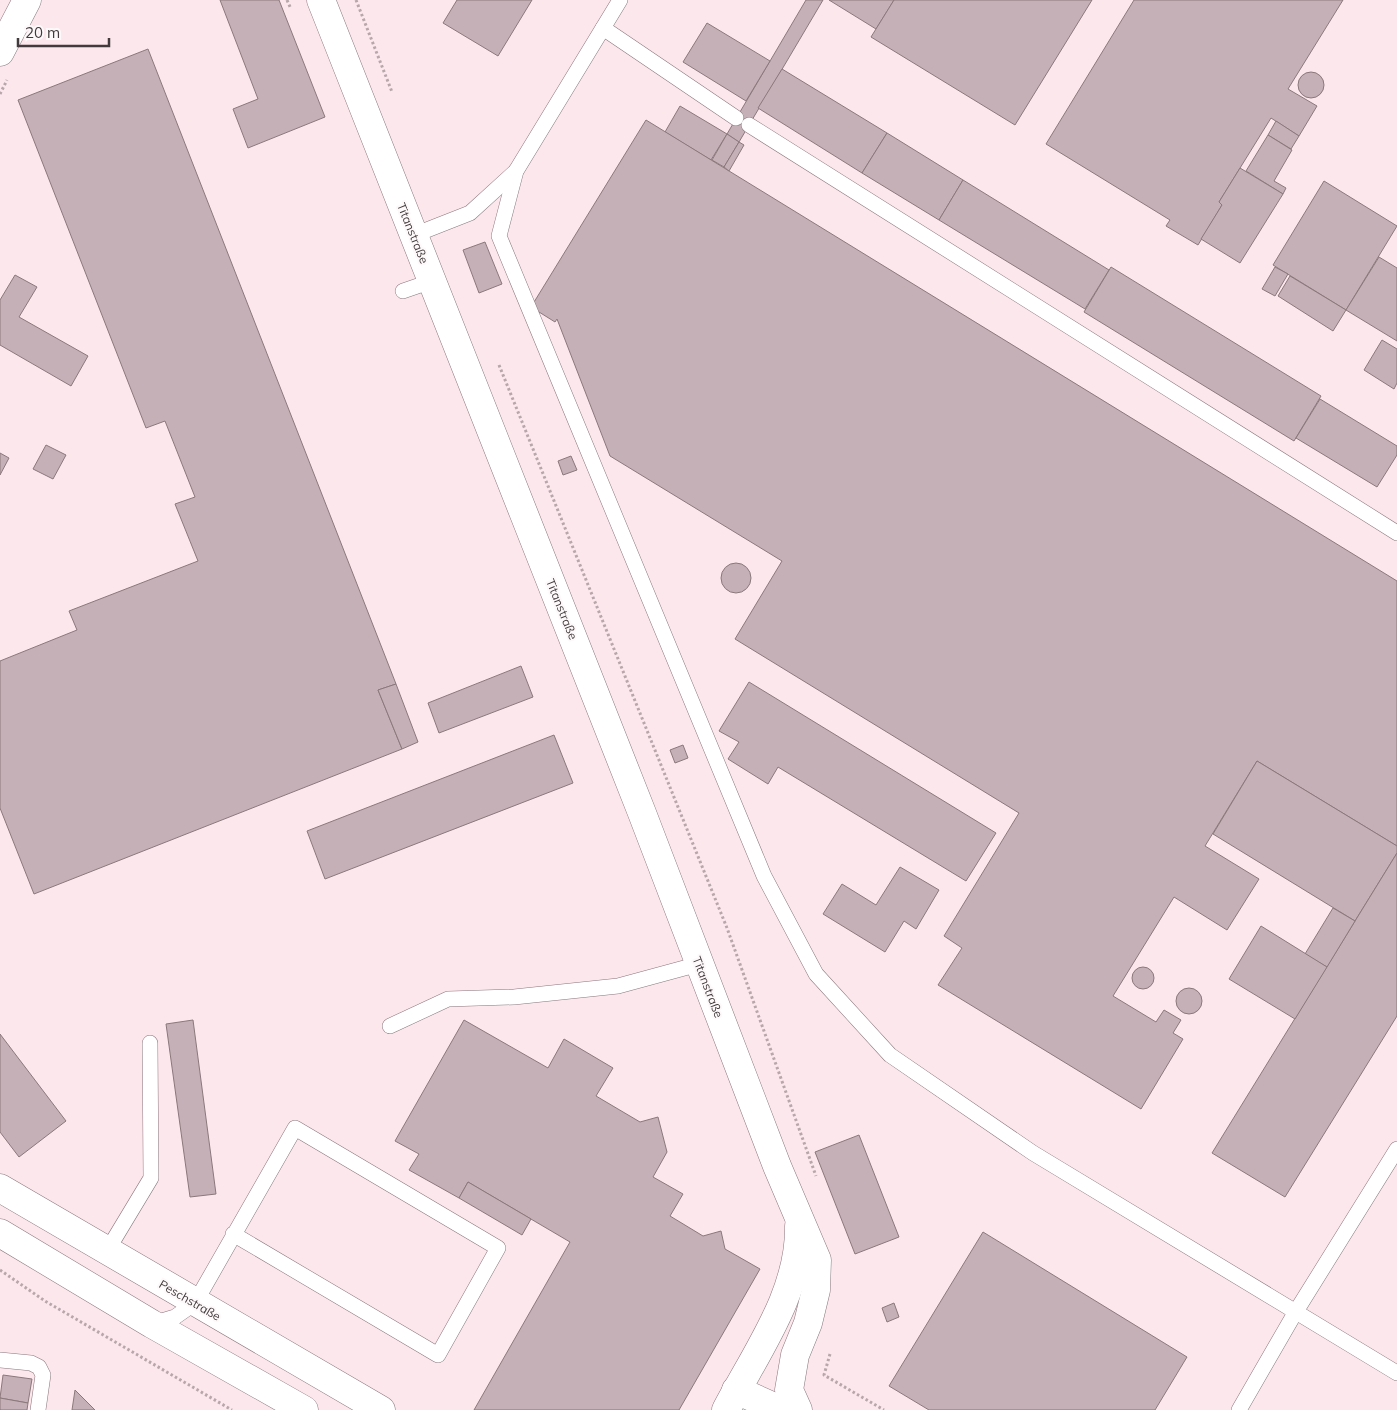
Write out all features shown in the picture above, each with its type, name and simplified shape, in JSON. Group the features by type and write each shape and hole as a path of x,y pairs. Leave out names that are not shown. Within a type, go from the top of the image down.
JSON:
{"street":[{"path":"0,52 26,0"},
{"name":"Titanstraße","path":"321,0 799,1220 817,1260 816,1290 808,1323 795,1355 789,1390 798,1410"},
{"name":"Peschstraße","path":"0,1188 195,1304 381,1410"},
{"name":"Titanstraße","path":"731,1400 783,1303 796,1270 800,1249 799,1220"},
{"path":"0,1233 152,1324 304,1410"},
{"path":"731,1400 781,1410"}],"lane":[{"path":"414,235 470,213 516,171 620,0"},
{"path":"603,28 742,121 1397,533"},
{"path":"516,171 499,236 764,876 816,974 890,1055 1033,1154 1397,1373"},
{"path":"403,291 432,281"},
{"path":"390,1026 448,999 514,997 618,986 699,964"},
{"path":"107,1251 151,1178 150,1044"},
{"path":"152,1324 176,1317 195,1304 233,1234 295,1128 498,1248 438,1355 233,1234"},
{"path":"1239,1410 1397,1149"},
{"path":"0,1360 31,1363 39,1367 43,1375 38,1410"}],"path":[{"path":"0,1270 61,1311 232,1410"}],"building":[{"path":"220,0 279,0 325,117 248,148 233,109 258,99"},
{"path":"457,0 532,0 498,56 443,23"},
{"path":"806,0 823,0 739,142 727,134"},
{"path":"829,0 894,0 876,29"},
{"path":"894,0 1092,0 1015,125 871,37"},
{"path":"1134,0 1343,0 1288,89 1317,106 1299,136 1271,118 1219,202 1222,205 1198,245 1166,226 1170,220 1046,144"},
{"path":"707,23 770,61 746,101 683,62"},
{"path":"148,49 396,684 378,690 402,749 34,894 0,808 0,661 77,630 69,611 198,561 175,504 195,497 165,421 146,428 18,100"},
{"path":"782,69 887,133 862,173 758,108"},
{"path":"1311,72 1320,76 1324,85 1320,94 1311,98 1302,94 1298,85 1302,76"},
{"path":"680,106 727,134 711,160 665,132"},
{"path":"646,120 1397,581 1397,846 1257,761 1205,846 1259,879 1227,930 1174,897 1113,996 1156,1022 1164,1010 1181,1020 1173,1033 1183,1039 1141,1109 938,985 962,948 944,936 1019,813 735,639 782,561 610,456 557,319 555,322 531,307"},
{"path":"1276,121 1299,136 1291,149 1268,135"},
{"path":"887,133 963,180 939,220 862,173"},
{"path":"727,134 739,142 724,167 712,160"},
{"path":"1268,135 1292,150 1274,181 1286,188 1283,194 1246,171"},
{"path":"739,142 744,145 729,171 724,167"},
{"path":"1240,168 1283,194 1240,263 1201,239 1222,205 1219,202"},
{"path":"963,180 1109,270 1085,309 939,220"},
{"path":"1324,181 1397,226 1346,310 1273,265"},
{"path":"485,242 502,284 479,293 463,250"},
{"path":"1379,257 1397,268 1397,341 1346,310"},
{"path":"1111,267 1321,396 1294,441 1084,312"},
{"path":"1275,267 1288,274 1275,296 1262,289"},
{"path":"15,275 37,287 19,317 88,356 71,386 0,345 0,300"},
{"path":"1290,276 1346,310 1333,331 1278,296"},
{"path":"1382,340 1397,349 1397,383 1394,389 1364,370"},
{"path":"1320,399 1397,446 1397,455 1377,487 1296,438"},
{"path":"46,445 66,455 53,479 33,469"},
{"path":"0,453 9,458 0,475"},
{"path":"571,456 577,470 563,475 558,461"},
{"path":"736,563 742,564 750,572 750,584 742,592 736,593 730,592 722,584 721,578 722,572 730,564"},
{"path":"521,666 533,697 439,733 428,703"},
{"path":"749,682 996,833 966,881 778,767 768,784 728,759 739,742 719,731"},
{"path":"396,684 418,742 402,749 378,690"},
{"path":"554,735 573,783 325,879 307,831"},
{"path":"683,745 688,758 675,763 670,750"},
{"path":"1257,761 1397,846 1397,853 1355,921 1213,834"},
{"path":"1397,853 1397,1016 1285,1197 1212,1153"},
{"path":"900,867 939,890 916,929 904,921 885,952 823,914 842,884 876,905"},
{"path":"1333,908 1355,921 1327,967 1305,954"},
{"path":"1261,926 1327,967 1295,1019 1229,979"},
{"path":"1139,967 1147,967 1154,974 1154,982 1147,989 1139,989 1132,982 1132,974"},
{"path":"1189,988 1198,992 1202,1001 1198,1010 1189,1014 1180,1010 1176,1001 1180,992"},
{"path":"193,1020 216,1194 190,1197 166,1024"},
{"path":"464,1020 548,1068 564,1039 613,1068 596,1096 640,1122 658,1117 667,1152 653,1177 683,1194 670,1216 703,1236 721,1231 725,1249 760,1269 679,1410 474,1410 570,1242 468,1182 459,1198 409,1170 419,1154 395,1141"},
{"path":"0,1034 66,1121 19,1157 0,1132"},
{"path":"859,1135 899,1237 855,1254 815,1152"},
{"path":"468,1182 531,1219 522,1235 459,1198"},
{"path":"983,1232 1187,1357 1155,1410 929,1410 889,1386"},
{"path":"894,1303 899,1317 887,1322 882,1308"},
{"path":"3,1375 32,1379 28,1403 0,1398"},
{"path":"75,1390 95,1410 72,1410"},
{"path":"0,1398 28,1403 27,1410 0,1410"}]}
